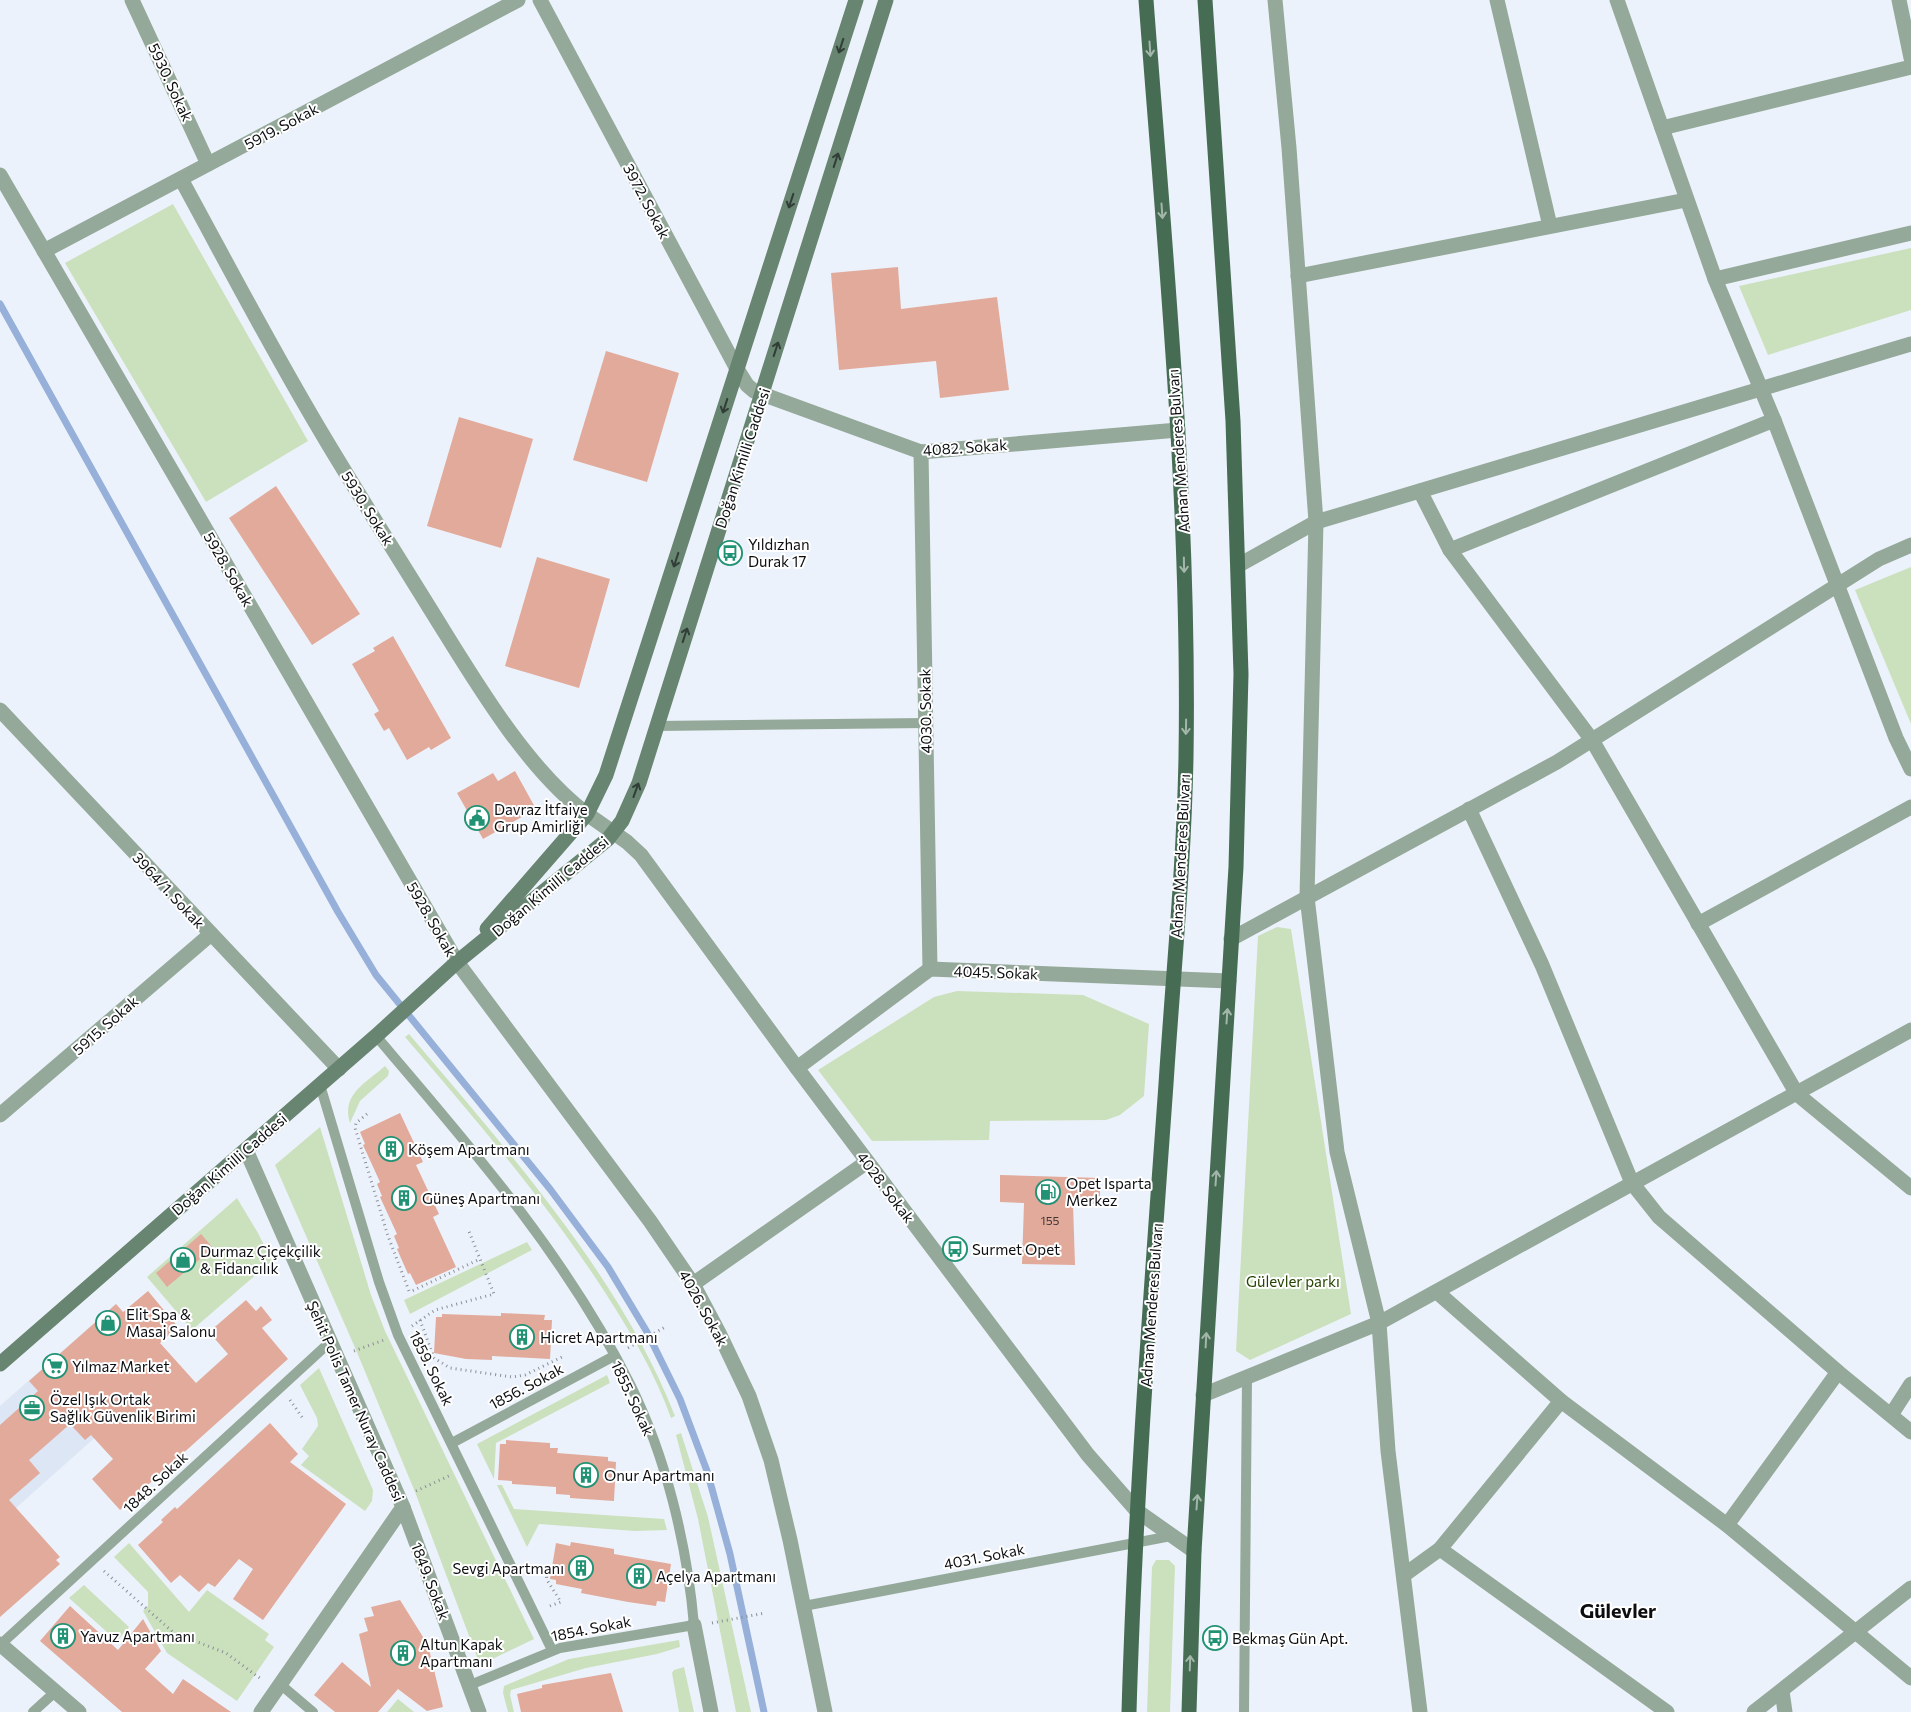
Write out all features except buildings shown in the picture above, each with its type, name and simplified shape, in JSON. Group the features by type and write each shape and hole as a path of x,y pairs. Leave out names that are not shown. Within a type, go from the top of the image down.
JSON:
{"main road":[{"name":"Doğan Kimilli Caddesi","path":"457,962 588,814 606,776 856,0"},
{"name":"Doğan Kimilli Caddesi","path":"0,1364 339,1069 457,962 586,859 613,832 631,804 886,0"},
{"name":"Adnan Menderes Bulvarı","path":"1129,1712 1137,1511 1173,979 1185,772 1187,679 1184,545 1178,430 1146,0"},
{"path":"1189,1712 1194,1551 1236,867 1241,674 1233,421 1205,0"}],"street":[{"name":"5930. Sokak","path":"132,0 208,164"},
{"name":"5919. Sokak","path":"44,251 518,0"},
{"name":"3972. Sokak","path":"540,0 737,369 747,385 761,395"},
{"path":"1274,0 1289,148 1316,522 1307,897 1337,1152 1379,1323 1388,1451 1420,1712"},
{"path":"1497,0 1550,226"},
{"path":"1618,0 1714,279 1774,420 1896,738 1911,769"},
{"path":"1899,0 1911,58"},
{"path":"1662,128 1911,67"},
{"name":"5928. Sokak","path":"0,175 457,962"},
{"name":"5930. Sokak","path":"181,179 280,362 326,442 447,635 528,755 552,784 588,814"},
{"path":"1298,276 1686,200"},
{"path":"1714,279 1911,233"},
{"path":"1239,565 1316,522 1911,344"},
{"name":"4082. Sokak","path":"761,395 921,452 1178,430"},
{"path":"1450,550 1774,420"},
{"name":"4030. Sokak","path":"921,452 930,969"},
{"path":"1420,491 1450,550 1592,740 1797,1094 1911,1188"},
{"path":"1231,939 1557,762 1879,559 1911,545"},
{"name":"3964/1. Sokak","path":"0,710 339,1069"},
{"path":"1698,924 1911,807"},
{"path":"1469,809 1542,965 1632,1183 1659,1217 1838,1372 1911,1432"},
{"name":"4028. Sokak","path":"588,814 641,855 796,1068 1088,1456 1137,1511 1194,1551"},
{"name":"5915. Sokak","path":"0,1115 210,934"},
{"name":"4026. Sokak","path":"457,962 650,1221 693,1284 719,1333 749,1396 768,1451 790,1540 825,1712"},
{"path":"796,1068 930,969"},
{"name":"4045. Sokak","path":"930,969 1229,981"},
{"path":"1203,1395 1379,1323 1911,1030"},
{"name":"Şehit Polis Tamer Nuray Caddesi","path":"246,1150 401,1503 261,1712"},
{"path":"693,1284 867,1162"},
{"path":"1436,1292 1561,1401 1727,1525 1911,1678"},
{"path":"1727,1525 1838,1372"},
{"path":"1891,1415 1911,1384"},
{"path":"1404,1575 1440,1549 1561,1401"},
{"name":"1849. Sokak","path":"401,1503 479,1712"},
{"path":"1440,1549 1667,1712"},
{"path":"1754,1712 1911,1588"},
{"name":"1855. Sokak","path":"694,1625 711,1712"},
{"path":"0,1644 79,1712"},
{"path":"1782,1690 1785,1712"}],"lane":[{"path":"656,726 926,723"},
{"name":"1855. Sokak","path":"376,1036 511,1197 557,1261 614,1356 641,1409 664,1475 681,1545 694,1625"},
{"name":"1859. Sokak","path":"320,1085 378,1282 398,1335 552,1650"},
{"name":"1848. Sokak","path":"0,1644 330,1342"},
{"name":"1856. Sokak","path":"452,1443 614,1356"},
{"path":"1244,1712 1247,1378"},
{"name":"4031. Sokak","path":"804,1606 1171,1536"},
{"name":"1854. Sokak","path":"470,1685 552,1650 694,1625"},
{"path":"280,1684 313,1712"},
{"path":"33,1712 55,1692"}],"path":[{"path":"367,1114 356,1123 356,1128 388,1236 409,1290 412,1291 480,1259"},
{"path":"408,1328 440,1308 494,1294 468,1230"},
{"path":"420,1320 434,1358 450,1368 512,1377 532,1372 562,1358"},
{"path":"628,1348 667,1326"},
{"path":"337,1357 398,1335"},
{"path":"281,1387 304,1420"},
{"path":"401,1503 465,1469"},
{"path":"93,1560 132,1598 174,1633 226,1653 263,1680"},
{"path":"544,1567 547,1580 561,1602 547,1608"},
{"path":"718,1622 765,1613"}],"shaded area":[{"path":"116,1304 172,1369 0,1522 0,1406"}],"green space":[{"path":"173,204 308,441 206,502 65,263"},
{"path":"1911,248 1911,310 1768,355 1739,286"},
{"path":"1911,567 1911,724 1855,590"},
{"name":"Gülevler parkı","path":"1277,927 1291,929 1351,1314 1250,1360 1236,1351 1258,936"},
{"path":"957,991 1083,995 1149,1024 1144,1096 1120,1115 1106,1120 990,1121 989,1140 872,1141 818,1070 934,997"},
{"path":"409,1034 521,1168 558,1215 592,1263 624,1313 652,1364 675,1416 671,1418 658,1385 642,1354 583,1260 510,1162 405,1037"},
{"path":"385,1066 389,1071 388,1076 360,1101 350,1123 348,1113 352,1097 363,1084"},
{"path":"320,1127 371,1295 385,1331 534,1639 480,1665 415,1492 356,1350 275,1165"},
{"path":"237,1198 272,1261 192,1330 147,1277"},
{"path":"527,1242 532,1250 410,1314 404,1300"},
{"path":"319,1368 373,1490 372,1501 365,1511 301,1465 309,1456 302,1449 318,1426 317,1418 300,1385"},
{"path":"607,1375 610,1383 496,1443 494,1479 477,1444"},
{"path":"681,1433 708,1517 751,1712 736,1712 698,1519 676,1435"},
{"path":"497,1485 502,1485 514,1509 664,1519 667,1530 635,1531 539,1524 527,1547"},
{"path":"129,1543 189,1612 207,1590 269,1634 265,1640 274,1647 237,1701 167,1653 143,1611 148,1606 148,1592 114,1557"},
{"path":"1156,1560 1169,1560 1175,1566 1170,1712 1147,1712 1152,1567"},
{"path":"84,1585 129,1627 117,1641 69,1598"},
{"path":"679,1640 680,1647 657,1654 586,1668 511,1690 510,1695 514,1712 508,1712 503,1693 504,1686 569,1659"},
{"path":"684,1667 694,1712 679,1712 672,1673 674,1670"},
{"path":"398,1699 414,1712 387,1712"}],"waterway":[{"path":"0,304 338,912 376,975 550,1189 608,1267 647,1332 680,1399 707,1471 730,1554 764,1712"}],"place":[{"name":"Yıldızhan Durak 17","path":"730,553"},
{"name":"Davraz İtfaiye Grup Amirliği","path":"477,818"},
{"name":"Köşem Apartmanı","path":"391,1149"},
{"name":"Opet Isparta Merkez","path":"1048,1192"},
{"name":"Güneş Apartmanı","path":"404,1198"},
{"name":"Surmet Opet","path":"955,1249"},
{"name":"Durmaz Çiçekçilik & Fidancılık","path":"183,1260"},
{"name":"Elit Spa & Masaj Salonu","path":"108,1323"},
{"name":"Hicret Apartmanı","path":"522,1337"},
{"name":"Yılmaz Market","path":"55,1366"},
{"name":"Özel Işık Ortak Sağlık Güvenlik Birimi","path":"32,1408"},
{"name":"Onur Apartmanı","path":"586,1475"},
{"name":"Sevgi Apartmanı","path":"581,1568"},
{"name":"Açelya Apartmanı","path":"639,1576"},
{"name":"Yavuz Apartmanı","path":"63,1636"},
{"name":"Bekmaş Gün Apt.","path":"1215,1638"},
{"name":"Altun Kapak Apartmanı","path":"403,1653"}],"district":[{"name":"Gülevler","path":"1618,1610"}]}
